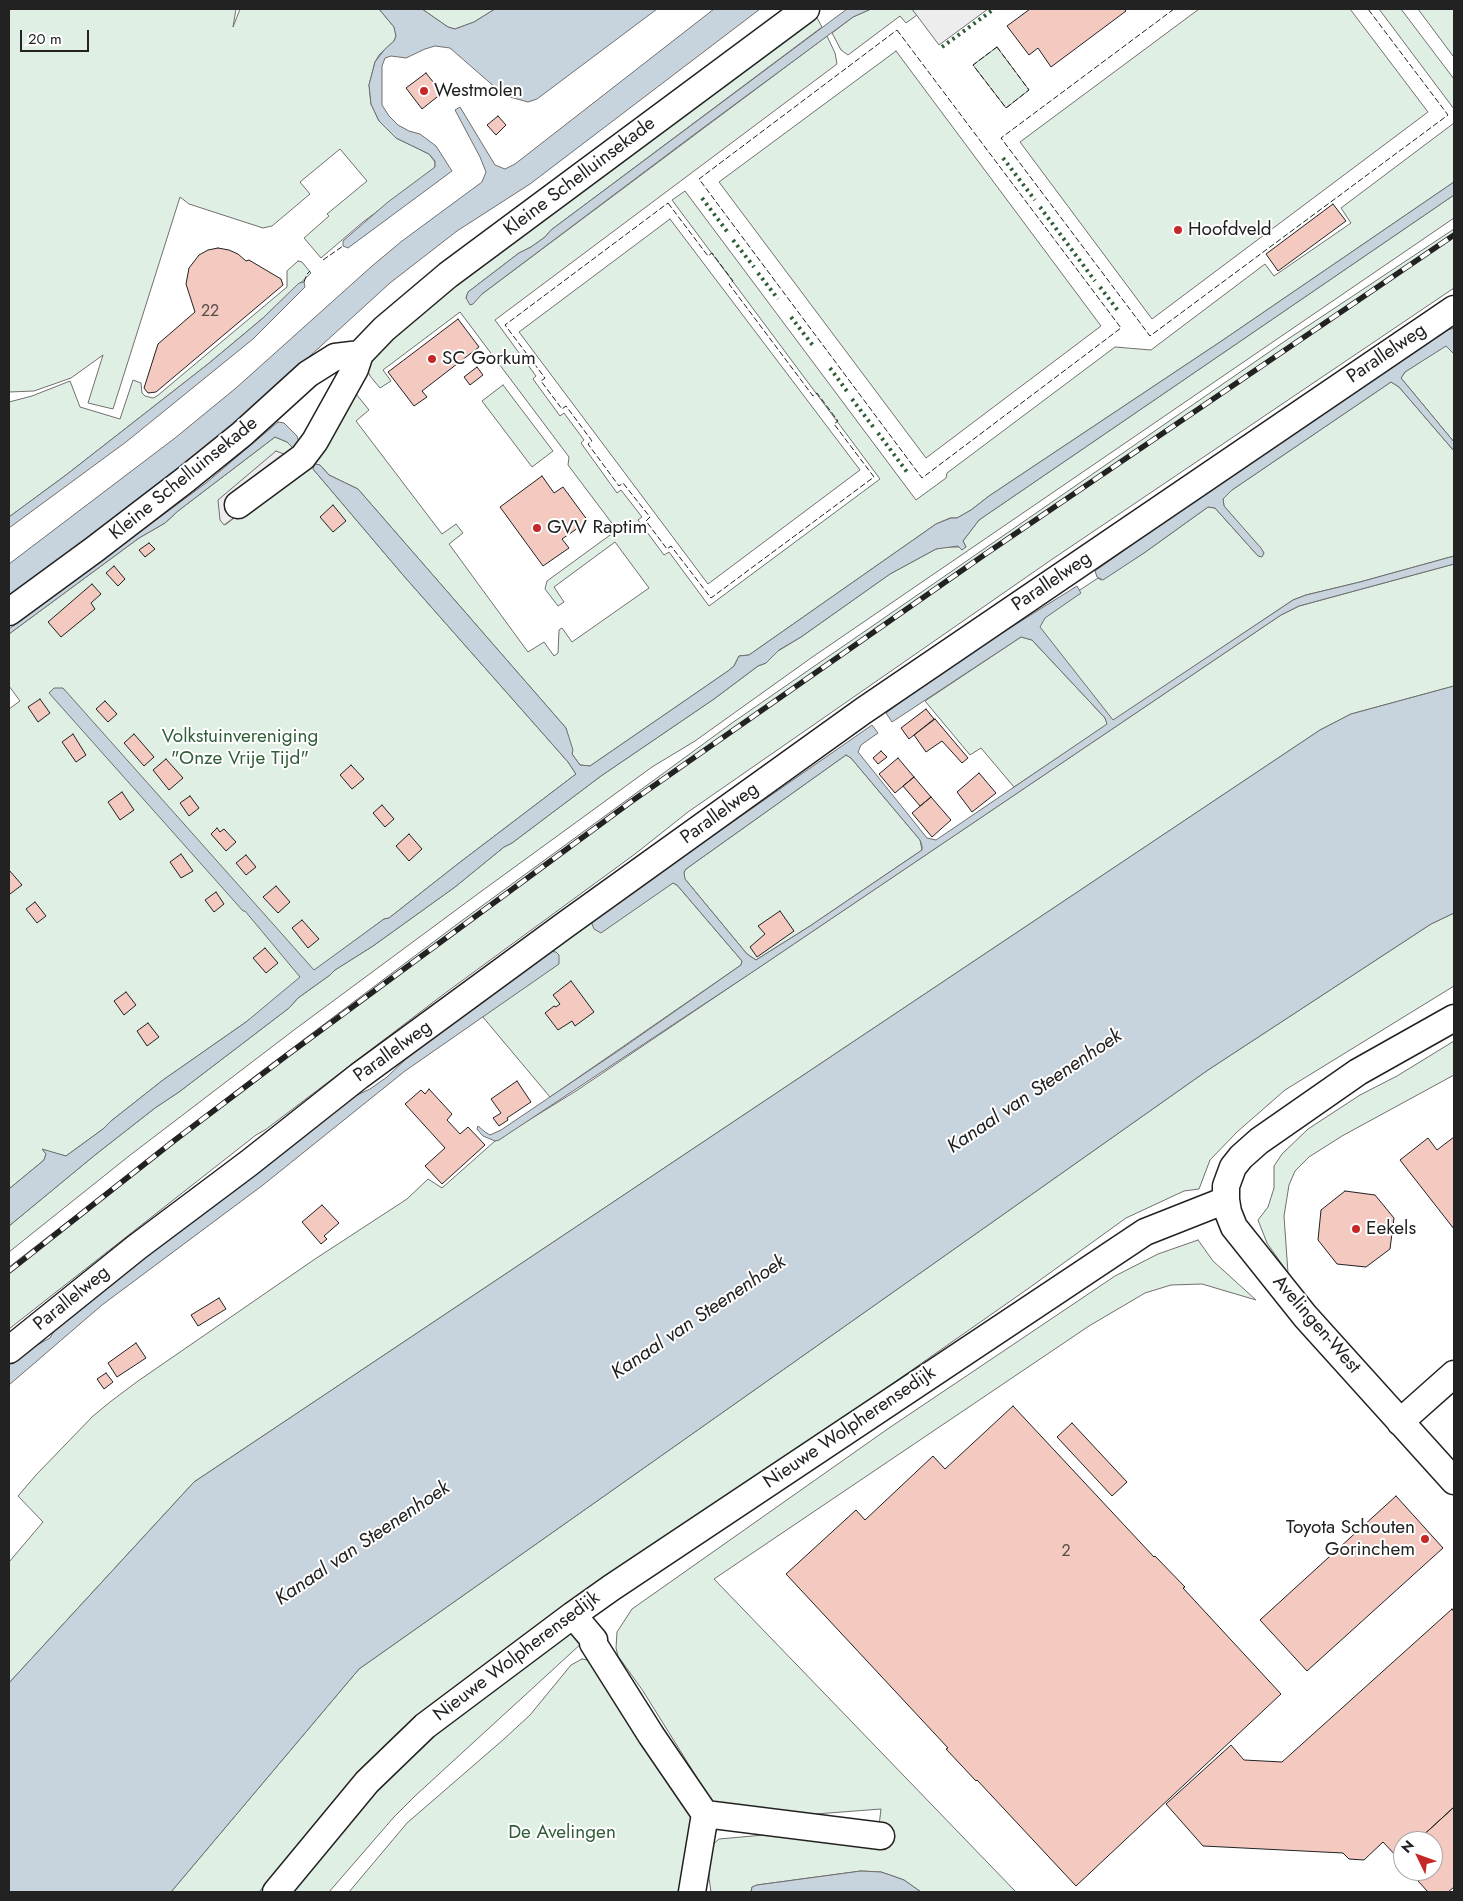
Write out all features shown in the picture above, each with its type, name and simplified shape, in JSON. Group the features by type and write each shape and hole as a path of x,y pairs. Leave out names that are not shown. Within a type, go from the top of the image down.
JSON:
{"street":[{"name":"Kleine Schelluinsekade","path":"9,612 185,480 242,434 308,374 335,358 358,361 384,328 448,275 806,9"},
{"name":"Parallelweg","path":"9,1350 359,1076 614,890 863,711 1454,308"},
{"path":"238,505 303,457 315,441 358,361"},
{"path":"1226,1200 1226,1186 1233,1167 1259,1141 1358,1072 1454,1018"},
{"name":"Avelingen-West","path":"1226,1200 1234,1227 1305,1316 1454,1481"},
{"name":"Nieuwe Wolpherensedijk","path":"276,1892 367,1782 424,1726 573,1615 619,1582 1145,1232 1226,1200"},
{"path":"1400,1422 1454,1374"},
{"path":"573,1615 594,1640 592,1643 705,1814 692,1892"},
{"path":"705,1814 881,1836"}],"green space":[{"path":"9,9 236,9 233,27 240,9 379,9 394,27 396,36 394,41 379,55 375,62 369,85 371,104 379,121 396,138 429,154 435,162 435,168 363,222 321,258 304,238 329,216 327,214 367,181 340,149 300,182 310,194 272,226 263,228 189,204 180,197 113,409 88,403 103,355 71,378 34,391 9,392"},
{"path":"422,9 495,9 474,22 455,29 448,27"},
{"path":"871,9 912,9 917,15 906,23 900,16 848,55 841,50 832,33 853,17"},
{"name":"Hoofdveld","path":"1199,9 1350,9 1428,112 1152,319 1020,142"},
{"path":"1379,9 1401,9 1454,79 1454,109"},
{"path":"1418,9 1454,9 1453,56"},
{"name":"Volkstuinvereniging \"Onze Vrije Tijd\"","path":"815,14 822,27 551,230 545,237 519,253 468,292 466,298 482,294 827,36 835,53 837,64 495,320 536,376 533,379 560,416 564,413 584,440 581,443 617,493 621,490 642,517 638,520 664,555 669,552 709,606 880,479 672,200 685,191 916,500 946,478 947,473 1115,347 1151,350 1265,264 1274,276 1351,223 1341,208 1454,123 1454,182 971,510 957,518 950,518 936,524 749,655 739,656 734,666 728,671 590,766 580,765 572,754 566,728 358,489 329,475 320,465 315,464 313,469 403,575 568,762 576,774 389,918 384,919 246,1022 163,1080 103,1129 66,1156 43,1150 46,1154 44,1160 9,1189 9,709 20,701 9,686 9,634 139,538 165,523 275,437 287,442 293,448 296,445 225,525 300,468 352,389 369,410 356,421 442,534 456,524 463,533 449,544 528,652 544,642 554,656 558,653 559,630 562,628 572,642 649,588 615,542 554,587 564,602 558,606 545,589 547,581 617,530 568,465 569,457 460,312 383,370 391,381 380,388 367,369 370,358 446,290"},
{"path":"997,47 1029,90 1006,108 973,65"},
{"path":"896,51 1101,326 926,458 719,182"},
{"path":"1454,195 1454,218 811,658 695,741 652,767 294,1030 129,1156 9,1252 9,1226 95,1155 289,1008 298,998 335,970 373,946 455,887 504,847 601,776 714,699 758,666 766,663 778,651 890,574 936,549 966,547 963,541 979,520"},
{"path":"670,219 860,470 708,584 519,332"},
{"path":"1454,229 1454,288 1051,560 688,812 635,854 256,1135 9,1329 9,1267 255,1076 460,922 732,723 1288,339"},
{"path":"298,261 302,262 311,273 263,318 208,364 9,517 9,402 32,396 70,381 80,407 120,419 133,380 141,383 142,393 145,396 153,398 157,396 287,287 287,271"},
{"path":"1446,345 1454,354 1454,442 1401,378 1405,372"},
{"path":"1391,382 1399,387 1454,451 1454,556 1293,600 1111,722 1027,625 1098,578 1101,580 1144,553 1208,507 1215,508 1258,556 1264,553 1224,506 1223,499 1232,490"},
{"path":"503,385 553,451 532,467 482,401"},
{"path":"1454,564 1454,686 1351,714 1320,730 194,1482 9,1683 9,1562 43,1522 18,1496 93,1416 110,1402 315,1259 407,1199 428,1179 442,1188 495,1141 576,1091 1281,615 1299,606"},
{"path":"1021,637 1032,640 1105,718 1108,724 1014,787 981,748 970,755 925,701"},
{"path":"846,755 851,758 920,840 922,850 756,960 747,954 685,879 683,876 684,872"},
{"path":"673,883 677,885 742,961 741,965 550,1097 482,1016 550,951 593,919"},
{"path":"1454,913 1454,986 1285,1090 1237,1132 1210,1160 1199,1189 1184,1191 1126,1218 749,1484 357,1775 259,1892 171,1892 359,1669 1208,1070 1431,924"},
{"path":"1454,1041 1454,1075 1342,1136 1309,1157 1295,1171 1289,1185 1284,1216 1288,1273 1267,1243 1258,1220 1268,1207 1274,1188 1274,1166 1282,1154 1308,1129 1360,1095 1397,1076"},
{"path":"1198,1240 1213,1261 1256,1300 1202,1284 1171,1285 1145,1293 1089,1326 714,1579 1016,1892 921,1892 904,1880 890,1875 881,1872 861,1871 757,1885 752,1887 751,1892 711,1892 709,1878 710,1847 719,1839 775,1834 878,1834 881,1809 724,1821 643,1691 618,1656 616,1648 617,1632 632,1609 889,1428 1115,1276 1158,1254"},
{"path":"576,1633 583,1642 415,1796 394,1817 329,1892 284,1892 403,1759 482,1693 570,1634"},
{"name":"De Avelingen","path":"582,1659 599,1662 691,1798 693,1892 349,1892 407,1823 530,1715 571,1665"}],"shaded area":[{"path":"912,9 988,9 939,45"},
{"path":"276,451 295,458 300,468 224,525 220,520 218,500"}],"water":[{"path":"379,9 422,9 448,27 455,29 474,22 495,9 657,9 537,99 528,102 510,97 497,89 450,48 435,46 406,58 391,56 385,58 382,66 382,105 398,125 420,134 436,146 452,171 348,248 343,246 343,241 388,202 435,167 435,161 429,154 396,138 379,121 371,104 369,85 375,62 394,41 396,36 394,27"},
{"path":"714,9 760,9 530,184 457,231 390,283 232,427 9,597 9,564 175,438 236,388 372,266 402,241 482,182 486,172 455,110 460,107 495,165 505,169 515,164"},
{"path":"847,9 871,9 853,17 692,136 470,305 466,298 468,292 519,253 545,237 551,230"},
{"path":"1454,182 1454,195 979,520 963,541 966,547 962,550 958,546 936,549 890,574 801,637 779,650 766,663 758,666 714,699 601,776 504,847 455,887 373,946 335,970 298,998 289,1008 95,1155 9,1226 9,1189 44,1160 46,1154 42,1149 66,1156 103,1129 163,1080 246,1022 300,977 245,911 49,693 54,688 63,688 314,970 384,919 389,918 576,774 568,762 403,575 313,469 315,464 320,465 329,475 358,489 566,728 573,750 572,754 580,765 590,766 728,671 734,666 739,656 749,655 936,524 951,518 957,518 971,510"},
{"path":"304,282 305,287 253,339 126,442 9,528 9,517 208,364 263,318 299,283"},
{"path":"1454,328 1454,354 1446,346 1405,372 1401,378 1454,442 1454,451 1399,387 1391,382 1232,490 1223,499 1224,506 1261,548 1264,553 1262,557 1258,556 1215,508 1208,507 1103,580 1097,577 1095,571 1171,517 1448,330"},
{"path":"278,422 284,423 297,436 299,442 293,448 287,442 275,437 165,523 139,538 9,634 9,629 206,483"},
{"path":"1454,556 1454,564 1299,606 1281,615 754,971 499,1140 495,1141 483,1136 477,1129 478,1126 490,1135 501,1130 741,965 742,961 677,885 673,883 601,933 594,929 593,919 872,725 878,733 861,745 858,752 927,838 936,840 1107,724 1105,718 1032,640 1021,637 892,722 886,713 946,668 1077,586 1081,593 1045,618 1040,627 1113,720 1293,600","holes":["846,755 851,758 920,840 922,850 756,960 747,954 685,879 684,872"]},
{"name":"Kanaal van Steenenhoek","path":"1454,686 1454,913 1431,924 1208,1070 359,1669 171,1892 9,1892 9,1683 194,1482 1320,730 1351,714"},
{"path":"550,951 556,952 559,955 559,964 405,1071 263,1185 102,1305 9,1385 9,1364 26,1351 50,1338 58,1324 355,1096 370,1089 387,1077 410,1055"},
{"path":"861,1871 881,1872 890,1875 904,1880 921,1892 751,1892 752,1887 757,1885"}],"building":[{"path":"1030,9 1124,9 1126,11 1051,67 1038,48 1029,55 1007,26"},
{"name":"Westmolen","path":"426,73 442,93 422,109 406,88"},
{"path":"498,116 506,125 496,135 487,125"},
{"path":"1333,204 1346,221 1278,271 1266,254"},
{"path":"218,248 229,250 238,254 246,261 249,260 281,279 283,285 156,392 148,393 144,388 158,344 195,312 186,284 189,268 199,255 208,250"},
{"path":"458,319 479,347 422,391 427,397 414,406 388,372"},
{"path":"477,367 483,375 470,385 464,377"},
{"path":"542,476 554,493 563,487 588,521 562,539 569,548 543,566 500,507"},
{"path":"333,505 346,521 333,532 320,517"},
{"path":"149,543 155,549 145,557 139,550"},
{"path":"114,566 125,579 118,586 106,573"},
{"path":"92,584 101,594 91,603 95,609 61,637 48,622"},
{"path":"40,699 50,713 38,722 28,707"},
{"path":"105,701 117,714 108,722 96,709"},
{"path":"926,709 934,719 909,739 901,728"},
{"path":"935,719 968,758 962,763 942,741 926,752 914,735"},
{"path":"73,734 86,755 76,762 62,742"},
{"path":"134,734 154,757 144,766 124,743"},
{"path":"881,751 887,757 878,764 873,758"},
{"path":"898,758 914,777 895,793 879,774"},
{"path":"166,759 183,778 169,790 153,770"},
{"path":"351,765 364,779 352,789 340,775"},
{"path":"979,773 996,793 972,812 957,792"},
{"path":"914,777 931,797 920,806 903,786"},
{"path":"122,792 134,810 120,820 108,802"},
{"path":"190,796 199,808 189,816 180,803"},
{"path":"931,797 951,820 932,837 912,813"},
{"path":"382,805 394,819 385,827 373,813"},
{"path":"217,828 220,832 224,829 236,842 226,851 211,834"},
{"path":"409,834 422,849 409,861 396,846"},
{"path":"181,854 193,871 181,878 170,862"},
{"path":"246,855 256,867 246,875 236,863"},
{"path":"9,870 22,885 10,894 9,893"},
{"path":"276,886 290,902 278,913 263,897"},
{"path":"216,892 224,904 214,912 205,900"},
{"path":"35,902 46,916 37,923 26,909"},
{"path":"780,911 794,931 757,957 750,947 765,934 758,926"},
{"path":"302,920 319,939 308,948 292,928"},
{"path":"265,948 278,963 266,973 253,958"},
{"path":"571,981 594,1012 575,1026 572,1021 558,1030 545,1013 560,1004 553,995"},
{"path":"126,992 136,1005 124,1015 114,1001"},
{"path":"148,1023 159,1037 147,1046 137,1031"},
{"path":"517,1081 531,1102 507,1118 508,1120 499,1126 493,1118 501,1113 491,1099"},
{"path":"429,1089 452,1114 447,1120 460,1134 468,1127 485,1145 442,1184 425,1166 445,1148 405,1104 421,1090 425,1094"},
{"path":"1454,1137 1454,1229 1400,1160 1428,1138 1437,1150"},
{"path":"1345,1191 1375,1195 1394,1218 1390,1249 1366,1267 1337,1264 1318,1240 1321,1210"},
{"path":"322,1205 339,1223 324,1236 327,1239 321,1244 302,1222"},
{"path":"219,1298 226,1309 198,1326 191,1315"},
{"path":"136,1343 146,1358 117,1377 108,1363"},
{"path":"106,1373 113,1382 104,1389 97,1379"},
{"path":"1013,1406 1154,1557 1185,1587 1183,1588 1281,1694 1076,1886 946,1749 948,1748 786,1574 856,1510 865,1520 933,1456 945,1469"},
{"path":"1072,1423 1127,1482 1112,1496 1057,1437"},
{"path":"1396,1496 1443,1548 1307,1671 1260,1620"},
{"path":"1452,1609 1454,1612 1454,1807 1428,1831 1393,1831 1393,1853 1383,1842 1364,1860 1349,1859 1343,1853 1203,1846 1166,1804 1231,1745 1244,1760 1282,1762"},
{"path":"1454,1807 1454,1887 1448,1892 1428,1892 1418,1881 1443,1881 1443,1831 1428,1831"}],"railway":[{"path":"9,1271 175,1140 286,1056 632,801 984,555 1454,235"}],"hedge":[{"path":"942,47 994,9"},
{"path":"1003,158 1035,200"},
{"path":"702,198 729,234"},
{"path":"1040,207 1095,281"},
{"path":"733,240 754,267"},
{"path":"758,273 778,299"},
{"path":"1100,287 1119,312"},
{"path":"791,317 814,347"},
{"path":"830,368 849,394"},
{"path":"852,399 874,428"},
{"path":"878,433 907,472"}],"fence":[{"path":"1174,9 1001,138 1150,336 1448,115 1368,9"},
{"path":"897,30 1121,328 922,478 699,179 897,30"},
{"path":"997,47 1029,90 1006,108 973,65 997,47"},
{"path":"668,203 708,256 712,253 733,281 729,284 813,396 817,393 838,421 834,424 874,477 711,598 671,546 667,549 646,521 650,517 623,483 619,486 588,444 592,441 566,406 562,409 541,381 545,378 505,325 668,203"},
{"path":"323,260 343,246"},
{"path":"304,282 310,271"}],"place":[{"name":"Westmolen","path":"424,91"},
{"name":"Hoofdveld","path":"1178,230"},
{"name":"SC Gorkum","path":"432,359"},
{"name":"GVV Raptim","path":"537,528"},
{"name":"Eekels","path":"1356,1229"},
{"name":"Toyota Schouten Gorinchem","path":"1425,1539"}]}
